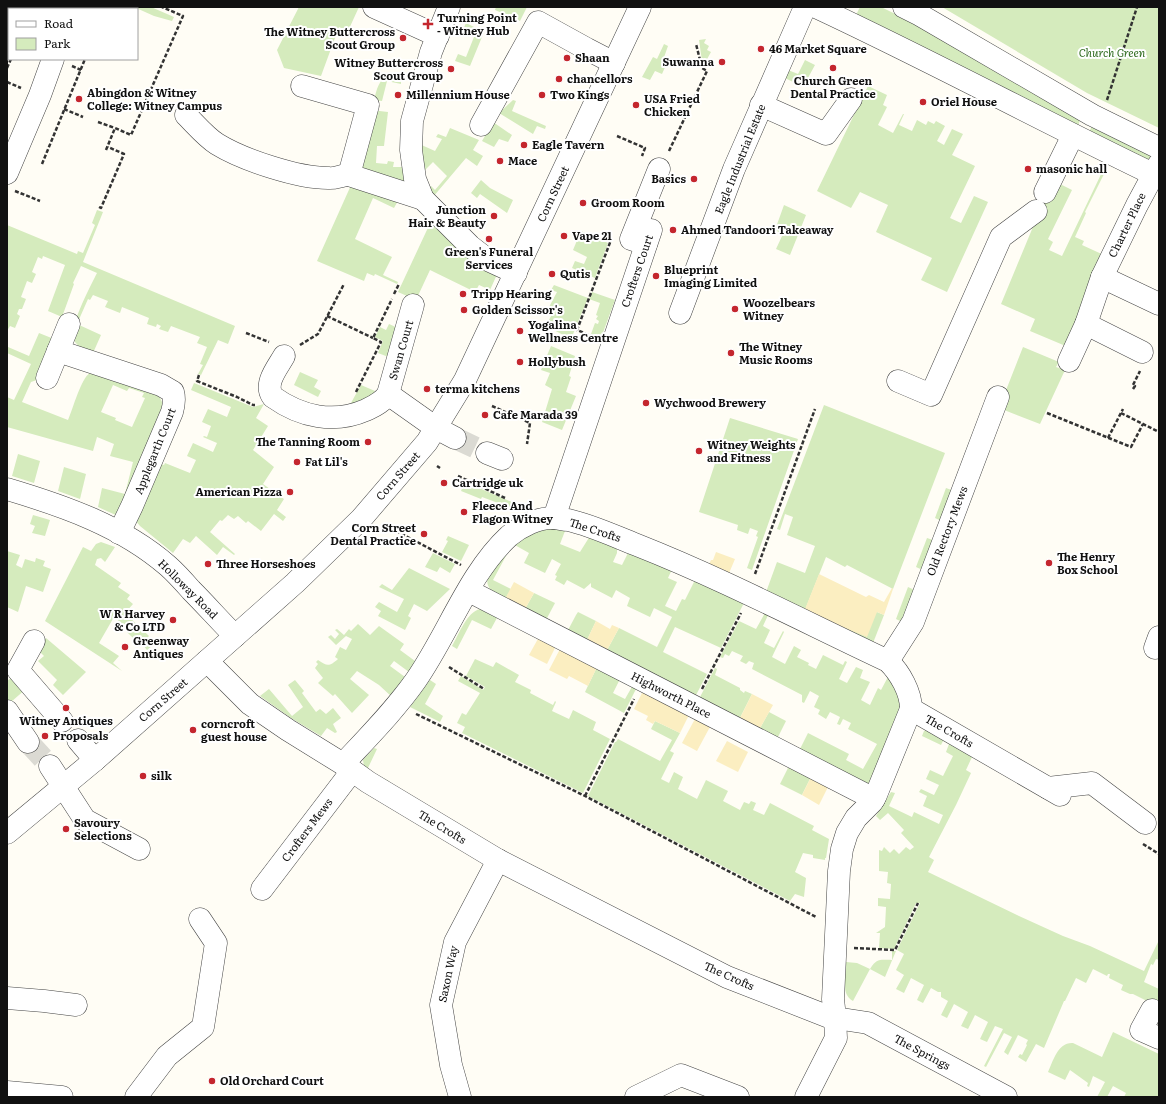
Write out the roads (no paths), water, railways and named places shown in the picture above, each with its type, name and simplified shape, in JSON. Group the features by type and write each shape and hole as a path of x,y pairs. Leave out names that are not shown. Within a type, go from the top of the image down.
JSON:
{"street":[{"path":"374,7 438,36"},
{"path":"450,7 426,68 411,130 413,168 417,185 423,199 477,252 493,262 516,273"},
{"name":"Corn Street","path":"7,834 95,760 295,583 361,519 421,450 465,380 640,7"},
{"name":"Eagle Industrial Estate","path":"680,313 734,169 805,7"},
{"path":"816,7 918,55 1077,137 1157,172"},
{"path":"904,7 1099,108 1159,148"},
{"path":"481,125 538,22 614,63"},
{"path":"10,182 53,60"},
{"path":"302,86 368,105 349,175"},
{"path":"761,105 826,134 851,99"},
{"path":"1046,192 1077,137 1099,108"},
{"path":"186,115 216,144 257,163 322,178 349,175 423,199"},
{"name":"Crofters Court","path":"554,518 648,237 631,238 650,164"},
{"name":"Charter Place","path":"1069,361 1086,324 1102,277 1136,205 1157,172"},
{"path":"898,380 931,395 1001,237 1036,211"},
{"path":"1102,277 1159,304"},
{"name":"Swan Court","path":"284,356 269,386 273,397 297,411 322,417 335,418 352,415 382,401 388,394 413,305"},
{"path":"47,378 69,324"},
{"path":"1086,324 1142,352"},
{"name":"Applegarth Court","path":"58,351 161,385 173,392 174,406 172,412 119,533"},
{"name":"Swan Court","path":"388,394 436,428 455,438"},
{"name":"Old Rectory Mews","path":"888,661 913,622 998,397"},
{"name":"Holloway Road","path":"7,489 59,505 85,515 152,553 168,566 235,636"},
{"name":"The Crofts","path":"207,661 250,704 288,730 368,782 498,860 727,977 835,1018 833,999 839,872 842,849 847,833 856,818 874,799 911,710 910,697 903,682 888,661 749,594 686,565 604,531 578,522 554,518 538,520 511,534 492,554 416,680 348,768"},
{"name":"Highworth Place","path":"469,591 874,799"},
{"path":"34,641 18,670 62,721"},
{"path":"7,710 28,742"},
{"name":"The Crofts","path":"911,710 1054,792 1092,783 1145,823"},
{"path":"78,740 95,760"},
{"path":"50,766 62,787 85,820 139,850"},
{"name":"Crofters Mews","path":"262,889 348,768"},
{"name":"Saxon Way","path":"460,1097 451,1065 441,1005 455,942 498,860"},
{"path":"136,1097 168,1056 203,1027 216,943 200,919"},
{"path":"7,998 76,1005"},
{"path":"1152,1010 1142,1030 1159,1038"},
{"path":"806,1097 834,1042 836,1034 835,1018"},
{"name":"The Springs","path":"835,1018 868,1023 982,1092 1006,1097"},
{"path":"636,1097 681,1075 738,1097"},
{"path":"7,1092 55,1095 62,1097"}],"tunnel":[{"path":"455,438 487,453"},
{"path":"28,742 50,766"}],"place":[{"name":"Turning Point - Witney Hub","path":"428,24"},
{"name":"The Witney Buttercross Scout Group","path":"403,38"},
{"name":"46 Market Square","path":"761,49"},
{"name":"Shaan","path":"567,58"},
{"name":"Suwanna","path":"722,62"},
{"name":"Church Green Dental Practice","path":"833,68"},
{"name":"Witney Buttercross Scout Group","path":"451,69"},
{"name":"chancellors","path":"559,79"},
{"name":"Millennium House","path":"398,95"},
{"name":"Two Kings","path":"542,95"},
{"name":"Abingdon & Witney College: Witney Campus","path":"79,99"},
{"name":"Oriel House","path":"923,102"},
{"name":"USA Fried Chicken","path":"636,105"},
{"name":"Eagle Tavern","path":"524,145"},
{"name":"Mace","path":"500,161"},
{"name":"masonic hall","path":"1028,169"},
{"name":"Basics","path":"694,179"},
{"name":"Groom Room","path":"583,203"},
{"name":"Junction Hair & Beauty","path":"494,216"},
{"name":"Ahmed Tandoori Takeaway","path":"673,230"},
{"name":"Vape 21","path":"564,236"},
{"name":"Green's Funeral Services","path":"489,239"},
{"name":"Qutis","path":"552,274"},
{"name":"Blueprint Imaging Limited","path":"656,276"},
{"name":"Tripp Hearing","path":"463,294"},
{"name":"Woozelbears Witney","path":"735,309"},
{"name":"Golden Scissor's","path":"464,310"},
{"name":"Yogalina Wellness Centre","path":"520,331"},
{"name":"The Witney Music Rooms","path":"731,353"},
{"name":"Hollybush","path":"520,362"},
{"name":"terma kitchens","path":"427,389"},
{"name":"Wychwood Brewery","path":"646,403"},
{"name":"Cafe Marada 39","path":"485,415"},
{"name":"The Tanning Room","path":"368,442"},
{"name":"Witney Weights and Fitness","path":"699,451"},
{"name":"Fat Lil's","path":"297,462"},
{"name":"Cartridge uk","path":"444,483"},
{"name":"American Pizza","path":"290,492"},
{"name":"Fleece And Flagon Witney","path":"464,512"},
{"name":"Corn Street Dental Practice","path":"424,534"},
{"name":"The Henry Box School","path":"1049,563"},
{"name":"Three Horseshoes","path":"208,564"},
{"name":"W R Harvey & Co LTD","path":"173,620"},
{"name":"Greenway Antiques","path":"125,647"},
{"name":"Witney Antiques","path":"66,708"},
{"name":"corncroft guest house","path":"193,730"},
{"name":"Proposals","path":"45,736"},
{"name":"silk","path":"143,776"},
{"name":"Savoury Selections","path":"66,829"},
{"name":"Old Orchard Court","path":"212,1081"}],"park label":[{"name":"Church Green","path":"1112,53"}]}
